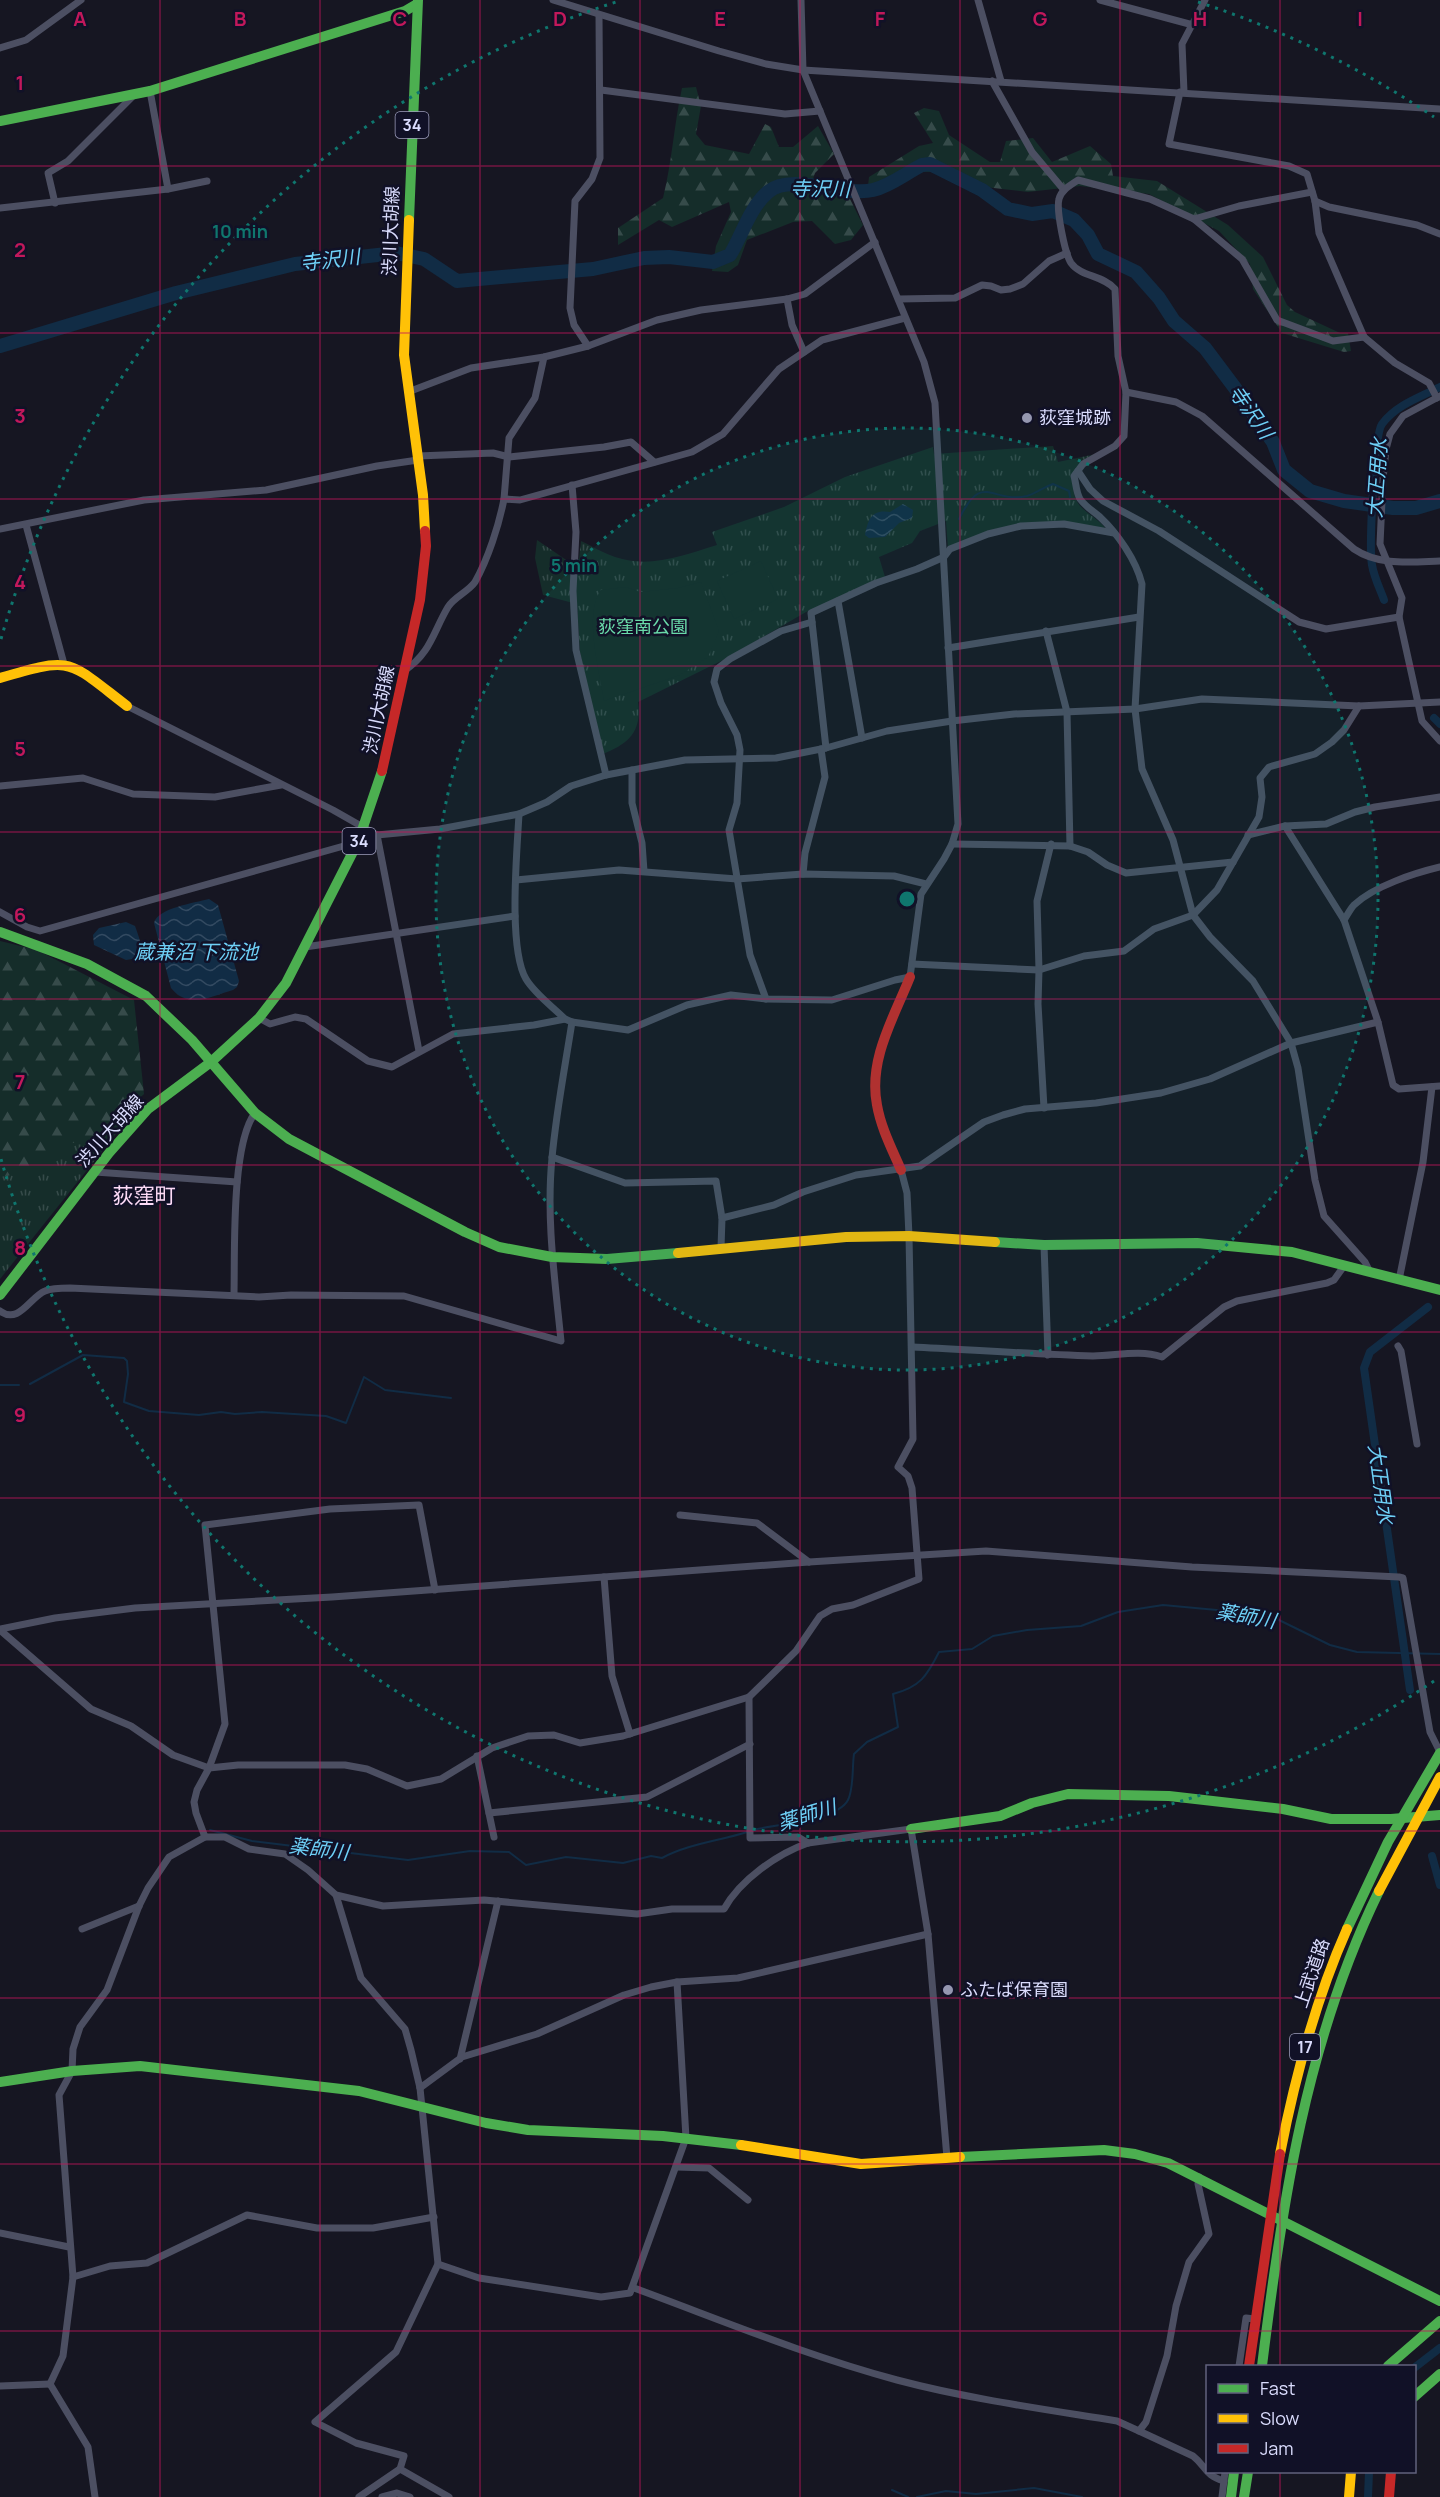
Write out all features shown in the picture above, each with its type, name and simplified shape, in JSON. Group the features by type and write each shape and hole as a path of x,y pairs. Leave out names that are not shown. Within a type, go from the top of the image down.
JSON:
{"main road":[{"path":"0,120 150,91 405,11 420,1"},
{"name":"渋川大胡線","path":"0,1295 94,1172 148,1109 211,1062 259,1018 286,982 358,842 383,769 420,600 425,554 425,514 404,355 406,251 420,1"},
{"path":"0,678 48,665 64,664 85,674 127,706"},
{"path":"0,932 87,964 146,996 211,1062 255,1113 289,1139 465,1232 499,1247 552,1257 607,1259 846,1237 909,1236 1044,1245 1197,1243 1283,1251 1440,1290"},
{"path":"901,1170 877,1108 875,1086 880,1054 910,977"},
{"name":"上武道路","path":"1249,2365 1284,2130 1303,2052 1326,1982 1359,1900 1401,1818 1440,1753"},
{"name":"上武道路","path":"1262,2365 1281,2222 1303,2107 1332,2004 1362,1925 1417,1815 1440,1777"},
{"path":"910,1829 1000,1816 1032,1803 1068,1794 1169,1796 1282,1809 1331,1819 1440,1815"},
{"path":"0,2082 72,2071 140,2066 359,2091 394,2097 503,2127 686,2138 832,2162 861,2164 1104,2150 1135,2154 1168,2163 1199,2177 1281,2222 1440,2301"},
{"path":"1390,2365 1440,2320"},
{"path":"1416,2395 1440,2374"},
{"path":"1231,2497 1234,2473"},
{"path":"1244,2497 1248,2473"},
{"path":"1349,2497 1351,2473"},
{"path":"1389,2497 1390,2473"}],"street":[{"path":"0,48 26,40 81,0"},
{"path":"554,0 757,61 803,70 1440,109"},
{"path":"259,1018 270,1024 295,1017 306,1019 368,1061 392,1066 453,1034 568,1020 628,1030 687,1005 731,995 766,999 831,1000 910,977 918,908 926,884 952,844 958,824 935,403 924,362 803,70 801,0"},
{"path":"978,0 1000,81"},
{"path":"1100,0 1193,25"},
{"path":"1205,0 1182,44 1182,92 1168,144 1289,166 1307,174 1315,201 1319,233 1364,337 1395,363 1431,385 1437,396 1403,416 1393,427 1386,449 1380,544 1383,560 1402,598 1399,617 1422,721 1440,741"},
{"path":"588,346 574,325 570,308 575,201 592,179 600,158 599,15"},
{"path":"992,81 1032,152 1064,190"},
{"path":"601,90 785,114 820,111"},
{"path":"150,91 168,189"},
{"path":"55,203 48,173 68,161 135,95"},
{"path":"1364,337 1333,341 1277,320 1242,259 1194,219 1150,199 1078,180 1064,190 1058,200 1060,222 1071,264 1081,272 1107,280 1115,289 1118,356 1126,392 1124,436 1115,446 1083,464 1074,476 1078,496 1114,533 1138,568 1142,584 1135,710 1142,769 1173,840 1193,915 1210,937 1253,981 1291,1042 1298,1068 1315,1180 1324,1216 1365,1262 1370,1272"},
{"path":"0,208 168,189 207,181"},
{"path":"1194,219 1239,206 1312,192"},
{"path":"1315,201 1329,207 1417,225 1440,234"},
{"path":"408,392 471,368 544,357 588,346 668,318 701,310 787,299 805,294 875,242"},
{"path":"899,299 956,298 982,285 1001,290 1010,289 1023,284 1049,261 1067,253"},
{"path":"787,299 792,325 804,352"},
{"path":"504,499 520,500 692,452 723,434 779,369 822,340 905,318"},
{"path":"404,671 414,664 430,645 449,605 474,583 500,521 509,457 509,438 535,398 544,357"},
{"path":"1126,392 1176,402 1202,416 1367,558 1440,561"},
{"path":"0,529 144,500 266,490 418,458 493,453 509,457 631,442 654,462"},
{"path":"1078,471 1090,489 1103,501 1159,531 1299,622 1326,628 1399,617"},
{"path":"572,485 576,532 573,591 576,650 606,775"},
{"path":"803,874 805,853 825,777 811,613 876,583 944,557 950,549 988,534 1022,526 1064,524 1114,533"},
{"path":"26,525 64,664"},
{"path":"838,601 862,738"},
{"path":"948,648 1140,617"},
{"path":"766,999 750,955 729,830 737,803 740,750 737,735 721,703 714,682 717,669 730,659 781,631 812,622"},
{"path":"1046,631 1067,712 1070,846"},
{"path":"127,706 377,835 440,829 519,814 547,802 571,786 606,775 684,760 776,758 824,749 887,731 952,721 1014,714 1135,710 1202,699 1359,706 1440,702"},
{"path":"912,964 1039,970 1084,956 1124,951 1154,929 1193,915 1217,890 1259,817 1262,797 1260,778 1269,767 1315,754 1332,742 1344,730 1359,706"},
{"path":"632,770 632,803 642,843 644,871"},
{"path":"0,786 83,778 133,794 215,797 281,785"},
{"path":"1248,835 1285,826 1326,824 1355,812 1375,807 1440,797"},
{"path":"519,814 515,916 521,969 527,981 568,1020"},
{"path":"1285,826 1344,920 1378,1022 1393,1085 1399,1089 1436,1086 1399,1280"},
{"path":"377,835 419,1051"},
{"path":"0,912 27,927 40,931 358,842"},
{"path":"952,844 1070,846 1088,852 1107,865 1126,873 1233,862"},
{"path":"1044,1108 1038,1004 1037,901 1051,844"},
{"path":"1344,920 1354,905 1380,889 1419,872 1440,867"},
{"path":"516,880 597,871 644,871 737,879 803,874 894,876 926,884"},
{"path":"305,947 515,916"},
{"path":"22,940 27,927"},
{"path":"0,1311 6,1315 18,1313 45,1291 70,1288 234,1294 259,1297 404,1296 561,1341 552,1257 552,1158 568,1020"},
{"path":"722,1218 774,1205 802,1192 856,1175 920,1166 984,1122 1025,1109 1096,1103 1161,1093 1210,1079 1291,1042 1378,1022"},
{"path":"234,1294 237,1182 247,1128 255,1113"},
{"path":"552,1158 625,1183 716,1181 722,1218 721,1248"},
{"path":"0,1629 91,1709 131,1726 173,1755 209,1768 238,1765 345,1765 367,1769 407,1785 441,1779 492,1748 528,1736 554,1736 580,1743 630,1734 749,1697 796,1651 820,1616 832,1609 853,1605 918,1579 912,1488 908,1476 898,1467 913,1439 909,1236 907,1193 901,1170"},
{"path":"94,1172 237,1182"},
{"path":"1044,1245 1048,1355"},
{"path":"912,1347 1048,1355 1108,1356 1123,1353 1162,1357 1230,1304 1334,1280 1344,1266"},
{"path":"1398,1346 1401,1351 1417,1444"},
{"path":"206,1837 194,1802 225,1724 206,1525 330,1509 419,1505 435,1590"},
{"path":"680,1515 757,1523 809,1562"},
{"path":"0,1629 55,1618 135,1608 435,1590 986,1551 1192,1567 1399,1577 1403,1578 1432,1739 1440,1753"},
{"path":"604,1577 612,1676 630,1734"},
{"path":"749,1697 750,1838 798,1837 808,1843"},
{"path":"489,1813 647,1797 750,1744"},
{"path":"477,1756 494,1837"},
{"path":"50,2384 63,2356 73,2277 59,2095 72,2071 73,2049 80,2027 107,1990 148,1888 170,1857 206,1837 225,1837 249,1849 285,1854 308,1870 336,1895 383,1906 484,1900 637,1914 672,1909 724,1909 732,1895 756,1873 795,1848 808,1843 910,1829 928,1934 947,2158"},
{"path":"336,1895 361,1978 405,2029 420,2088 438,2264 396,2352 315,2422 356,2443 404,2456 400,2469 359,2497"},
{"path":"460,2059 498,1901"},
{"path":"82,1929 139,1906"},
{"path":"420,2088 460,2059 494,2046 537,2034 624,1995 677,1982 738,1978 928,1934"},
{"path":"438,2264 479,2278 601,2297 630,2293 634,2288 686,2138 677,1982"},
{"path":"676,2167 709,2168 748,2200"},
{"path":"1138,2431 1146,2422 1167,2356 1176,2306 1189,2262 1209,2234 1198,2184 1199,2177"},
{"path":"73,2277 110,2266 147,2263 247,2215 317,2228 373,2228 434,2217"},
{"path":"0,2232 69,2247"},
{"path":"634,2288 802,2351 894,2379 939,2390 1117,2421 1193,2456 1206,2471"},
{"path":"1239,2365 1246,2318 1255,2319"},
{"path":"0,2386 50,2384"},
{"path":"50,2384 88,2447 95,2497"},
{"path":"400,2469 449,2497"},
{"path":"1207,2473 1210,2477 1224,2481"},
{"path":"1222,2497 1225,2473"},
{"path":"382,2497 397,2493 410,2497"}],"green space":[{"path":"696,87 701,106 696,134 705,145 749,154 765,124 771,127 779,147 793,147 818,126 834,154 815,173 808,193 849,197 863,225 851,240 835,244 812,221 793,222 747,240 738,265 728,272 712,271 716,246 731,212 729,202 672,227 659,220 618,245 618,228 663,198 682,88"},
{"path":"924,108 939,111 949,135 990,162 1000,162 1006,141 1033,138 1052,162 1090,146 1111,164 1113,176 1157,181 1228,225 1263,257 1287,305 1295,312 1340,333 1348,333 1351,351 1344,352 1282,333 1253,289 1250,264 1219,231 1149,194 1080,186 1028,192 985,187 942,172 917,172 892,185 868,186 869,177 919,146 933,143 914,113"},
{"name":"荻窪南公園","path":"1053,446 1058,462 1096,454 1071,475 1076,500 1082,508 1102,524 1104,530 1067,522 1032,523 989,532 948,548 946,521 920,531 912,543 879,557 885,577 806,612 725,659 638,702 638,721 632,735 620,746 602,754 580,652 577,604 543,595 535,558 537,540 578,568 581,541 628,560 641,562 667,559 717,545 712,532 784,507 845,477 933,447 934,454"},
{"path":"761,561 778,599 734,619 717,581"},
{"path":"701,582 719,631 708,657 680,675 604,701 593,628 593,613 601,590 626,587 640,592 678,588"},
{"path":"0,941 37,950 134,1000 144,1094 97,1139 60,1145 35,1166 33,1171 0,1177"},
{"path":"112,1118 127,1120 0,1279 0,1151"}],"water":[{"path":"903,504 913,510 912,518 899,523 885,537 869,538 865,535 872,516 879,512 890,512"},
{"name":"蔵兼沼 下流池","path":"209,899 218,905 239,981 233,990 201,1000 193,1000 178,995 171,988 154,923 162,913"},
{"path":"126,922 135,926 138,935 141,946 138,958 126,960 94,945 93,935 99,928"}],"waterway":[{"name":"寺沢川","path":"0,346 176,293 295,264 396,253 424,259 457,281 593,269 644,258 669,257 713,262 730,255 756,205 768,192 778,186 804,184 848,190 873,190 922,165 930,164 982,190 1008,209 1032,214 1053,211 1074,220 1088,235 1098,254 1136,272 1159,298 1174,321 1205,348 1235,388 1273,442 1284,470 1310,491 1344,501 1393,508 1416,508 1440,501"},
{"name":"寺沢川","path":"175,293 177,298 235,281"},
{"name":"大正用水","path":"1384,600 1374,574 1371,555 1373,492 1379,433 1382,424 1394,412 1440,387"},
{"path":"959,519 967,504 982,492 1015,497 1027,496 1053,484 1069,491 1070,497"},
{"name":"大正用水","path":"1434,718 1440,724"},
{"name":"大正用水","path":"1410,1690 1364,1368 1370,1352 1428,1307"},
{"path":"30,1384 83,1355 124,1358 127,1361 128,1374 124,1402 149,1411 199,1415 221,1412 235,1414 262,1412 326,1416 346,1423 364,1377 385,1390 451,1398"},
{"path":"0,1385 19,1385"},
{"name":"薬師川","path":"753,1830 805,1821 832,1813 842,1807 848,1800 851,1790 854,1754 867,1742 898,1727 893,1694 910,1688 922,1679 939,1652 972,1649 993,1636 1027,1630 1081,1626 1118,1612 1163,1605 1249,1613 1279,1620 1330,1645 1357,1652 1440,1654"},
{"name":"薬師川","path":"210,1830 252,1841 408,1860 470,1851 509,1852 526,1865 566,1857 623,1863 651,1856 662,1858 693,1846 747,1832"},
{"name":"大正用水","path":"1432,1856 1440,1885"},
{"name":"大正用水","path":"1416,2366 1440,2348"},
{"name":"大正用水","path":"1368,2497 1369,2473"},
{"path":"917,2497 946,2491 976,2494 1034,2488 1082,2497"},
{"path":"892,2490 908,2497"}],"traffic: fast":[{"path":"409,220 418,0"},
{"path":"0,121 150,91 405,11 417,4"},
{"path":"0,1295 109,1153 148,1109 211,1062 259,1018 286,983 358,842 382,771"},
{"path":"0,932 87,964 146,996 192,1040 255,1113 289,1139 465,1232 499,1247 552,1257 607,1259 678,1253"},
{"path":"995,1242 1044,1245 1197,1243 1292,1252 1440,1290"},
{"path":"1347,1929 1388,1842 1440,1753"},
{"path":"911,1829 1000,1816 1032,1803 1068,1794 1169,1796 1283,1809 1331,1819 1391,1819 1440,1815"},
{"path":"1262,2365 1278,2244 1315,2064 1354,1948 1379,1891"},
{"path":"0,2082 72,2071 140,2066 359,2091 486,2123 528,2130 663,2136 741,2145"},
{"path":"960,2157 1104,2150 1135,2154 1168,2163 1440,2301"},
{"path":"1389,2365 1440,2321"},
{"path":"1416,2395 1440,2374"},
{"path":"1231,2497 1234,2473"},
{"path":"1244,2497 1248,2473"}],"traffic: slow":[{"path":"409,220 404,355 423,495 425,531"},
{"path":"0,678 43,667 69,666 92,679 127,706"},
{"path":"678,1253 846,1237 909,1236 995,1242"},
{"path":"1379,1891 1440,1777"},
{"path":"1280,2154 1307,2040 1325,1984 1347,1929"},
{"path":"741,2145 861,2164 960,2157"},
{"path":"1349,2497 1351,2473"}],"traffic: jam":[{"path":"382,771 420,600 426,546 425,531"},
{"path":"901,1170 881,1122 875,1088 879,1055 884,1039 910,977"},
{"path":"1249,2365 1280,2154"},
{"path":"1389,2497 1391,2473"}],"place":[{"name":"荻窪城跡","path":"1027,418"},
{"name":"ふたば保育園","path":"948,1990"}],"district":[{"name":"荻窪町","path":"144,1196"}]}
